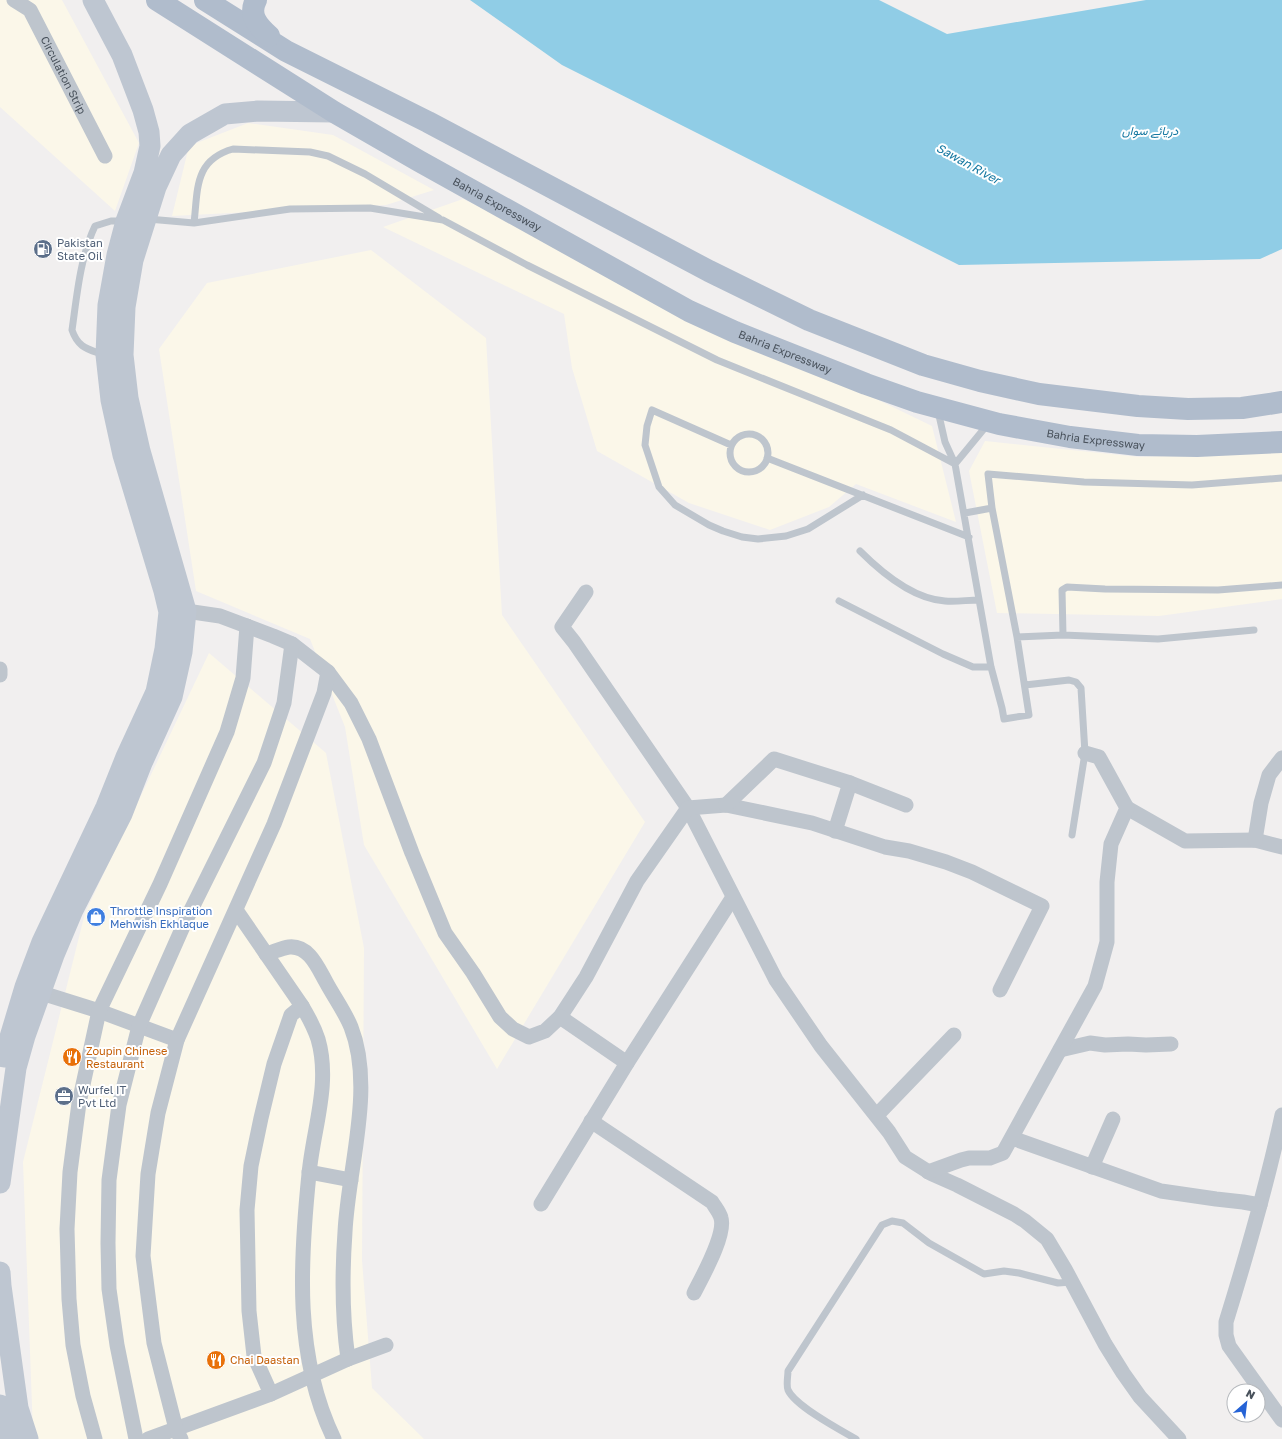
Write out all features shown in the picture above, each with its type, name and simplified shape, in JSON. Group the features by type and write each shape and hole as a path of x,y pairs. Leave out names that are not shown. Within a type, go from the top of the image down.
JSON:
{"main road":[{"path":"0,1075 12,1028 54,955 73,910 122,814 142,763 172,697 182,652 186,610 140,451 128,398 123,355 125,307 133,260 136,220 150,146 149,132 143,110 122,55 93,0"},
{"name":"Bahria Expressway","path":"157,0 334,112 426,165 689,311 734,332 866,384 917,402 990,422 1070,437 1138,445 1197,446 1282,442"},
{"path":"205,0 286,51 428,122 754,294 809,320 923,365 980,381 1039,394 1138,406 1188,409 1242,408 1282,402"},
{"path":"255,1 253,13 259,27 286,51"},
{"path":"0,1182 16,1068 25,1036 42,942 106,807 126,757 156,692 165,649 169,612 123,455 111,400 106,355 108,305 117,255 156,188 171,155 190,134 225,114 258,111 334,112"},
{"path":"0,1272 18,1408 28,1439"},
{"path":"0,1405 8,1439"}],"street":[{"name":"Circulation Strip","path":"14,0 30,10 105,156"},
{"path":"586,592 562,627 574,642 688,808 776,980 821,1046 877,1115 905,1157 928,1172 1025,1221 1047,1239 1105,1344 1123,1373 1140,1397 1180,1439"},
{"path":"186,610 220,616 292,644 328,672 350,703 369,739 445,933 500,1017 513,1029 529,1037 545,1031 560,1017 586,977 637,881 688,808"},
{"path":"95,1439 83,1396 73,1345 69,1299 67,1230 70,1172 79,1103 100,1010 160,884 227,732 243,678 247,626"},
{"path":"136,1439 116,1338 109,1290 109,1180 119,1105 139,1026 185,922 264,763 284,703 292,644"},
{"path":"0,669 0,675"},
{"path":"178,1434 154,1343 143,1256 148,1174 158,1113 177,1040 274,824 324,694 328,672"},
{"path":"1085,753 1099,757 1127,808 1185,841 1255,840 1282,847"},
{"path":"1255,840 1261,803 1269,775 1282,758"},
{"path":"726,805 774,759 850,783 906,805"},
{"path":"835,831 850,783"},
{"path":"688,808 726,805 812,824 885,847 909,851 946,862 972,872 1042,906 1000,990"},
{"path":"928,1172 961,1160 969,1158 990,1158 1003,1153 1012,1138 1095,986 1107,942 1107,882 1111,844 1127,808"},
{"path":"541,1204 627,1063 733,897"},
{"path":"236,910 302,1006 317,1038 322,1060 323,1084 309,1172 303,1240 302,1286 306,1344 311,1375 319,1402 334,1439"},
{"path":"266,954 288,947 295,947 302,949 313,958 351,1026 358,1049 361,1090 345,1231 343,1298 348,1359"},
{"path":"33,990 100,1010 177,1040"},
{"path":"270,1394 254,1356 249,1311 247,1210 251,1166 274,1064 291,1015 302,1006"},
{"path":"560,1017 627,1063"},
{"path":"877,1115 954,1035"},
{"path":"1060,1050 1090,1043 1146,1046 1171,1044"},
{"path":"1282,1115 1273,1158 1226,1322 1226,1335 1229,1346 1282,1420"},
{"path":"1092,1167 1113,1119"},
{"path":"591,1121 712,1202 722,1219 720,1236 714,1254 694,1293"},
{"path":"1012,1138 1161,1191 1243,1202 1260,1206"},
{"path":"309,1172 351,1180"},
{"path":"148,1439 178,1434 348,1359 386,1345"}],"lane":[{"path":"194,223 199,181 203,170 209,161 221,152 233,149 310,152 328,156 365,174 443,220 527,265 717,360 891,430 955,464"},
{"path":"106,355 85,348 79,344 72,330 79,284 88,242 95,226 111,221 136,220 194,223 290,209 370,208 443,220"},
{"path":"938,408 944,442 955,464 965,513 991,667 1004,719 1029,715 1018,637 992,508 988,474 1084,482 1192,485 1282,478"},
{"path":"732,445 652,410 646,426 645,445 659,487 675,505 709,525 723,531 742,537 758,539 786,536 808,529 863,495"},
{"path":"955,464 990,422"},
{"path":"747,434 757,436 765,442 768,452 767,458 766,462 760,469 751,472 741,471 733,464 730,455 732,445 738,438 747,434"},
{"path":"767,458 969,537"},
{"path":"965,513 992,508"},
{"path":"860,551 875,566 902,586 925,596 944,601 979,600"},
{"path":"1063,635 1062,590 1067,587 1105,589 1218,590 1282,585"},
{"path":"839,601 943,654 973,667 991,667"},
{"path":"1018,637 1063,635 1158,639 1254,630"},
{"path":"1025,685 1069,680 1076,682 1081,688 1085,753 1072,835"},
{"path":"856,1439 826,1422 799,1404 788,1390 788,1371 882,1225 892,1221 903,1223 930,1242 984,1274 995,1272 1012,1272 1058,1283 1072,1282"}],"shaded area":[{"path":"0,0 62,0 139,143 115,211 0,107"},
{"path":"248,123 333,135 434,190 386,205 172,216 189,146"},
{"path":"463,199 932,426 956,522 856,484 829,507 770,530 689,503 597,451 572,368 564,314 383,227"},
{"path":"371,250 486,338 502,615 645,822 497,1069 364,845 345,727 310,639 196,591 159,349 207,283"},
{"path":"985,441 1139,457 1282,451 1282,599 1159,616 997,613 969,471"},
{"path":"209,653 326,753 364,948 362,1260 372,1388 424,1439 36,1439 33,1433 23,1162 85,913"}],"water":[{"name":"دریائے سواں","path":"470,0 879,0 947,34 1146,0 1282,0 1282,249 1260,259 959,265 562,65"}],"place":[{"name":"Pakistan State Oil","path":"43,249"},
{"name":"Throttle Inspiration Mehwish Ekhlaque","path":"96,917"},
{"name":"Zoupin Chinese Restaurant","path":"72,1057"},
{"name":"Wurfel IT Pvt Ltd","path":"64,1096"},
{"name":"Chai Daastan","path":"216,1360"}],"water label":[{"name":"Sawan River","path":"968,164"}]}
